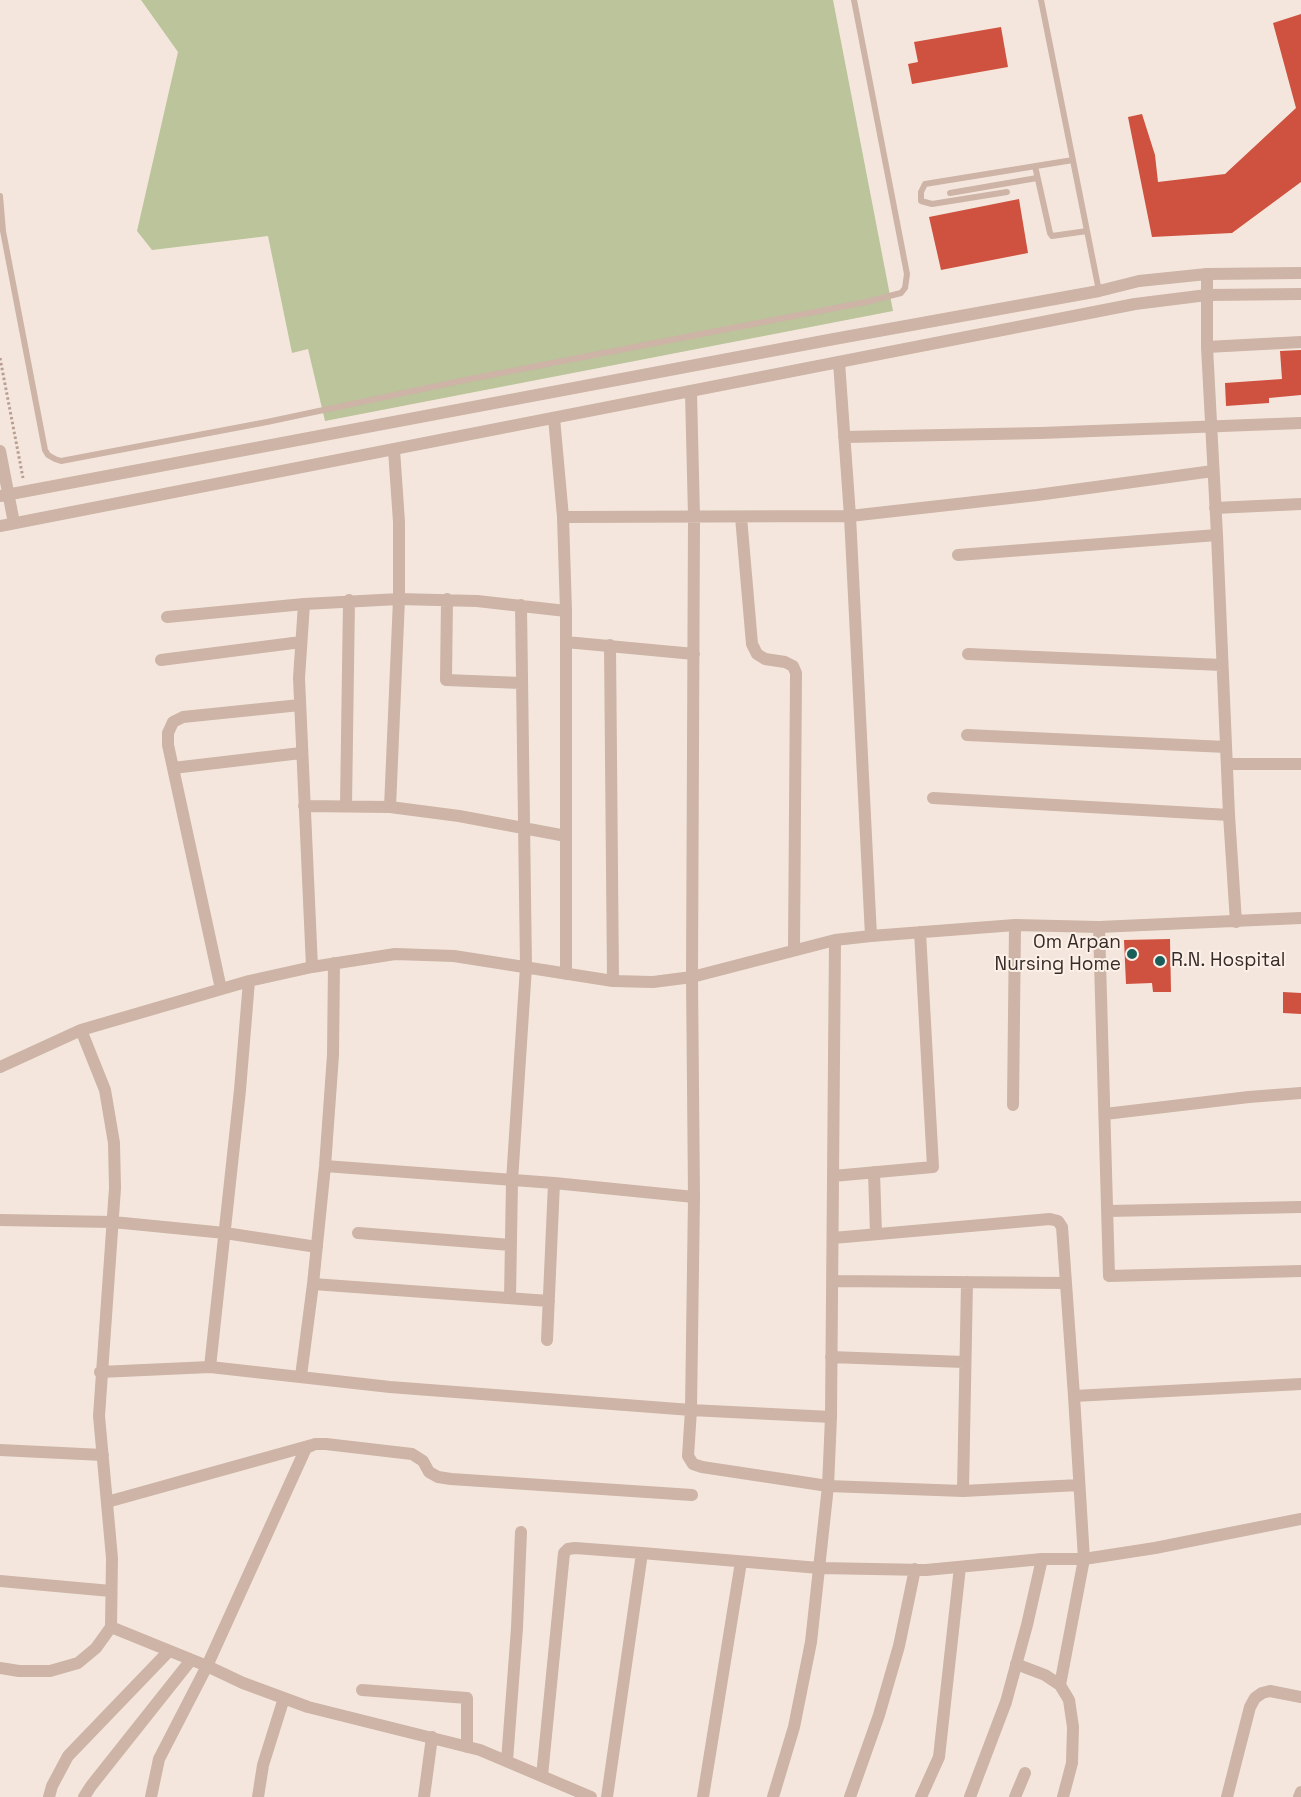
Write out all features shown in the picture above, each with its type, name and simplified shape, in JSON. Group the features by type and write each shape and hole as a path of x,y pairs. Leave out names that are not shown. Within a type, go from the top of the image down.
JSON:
{"street":[{"path":"4,495 817,342 1099,291 1139,281 1207,274 1301,273"},
{"path":"1207,274 1207,347 1229,815 1236,922"},
{"path":"0,526 1135,304 1207,295 1301,294"},
{"path":"1207,347 1301,342"},
{"path":"839,362 850,516 871,936"},
{"path":"691,392 694,516 692,977 694,1197 691,1410 688,1456 693,1464 702,1467 828,1486 963,1490 1079,1485"},
{"path":"554,418 563,517 566,611 566,974"},
{"path":"844,437 1041,433 1301,423"},
{"path":"390,807 399,598 399,522 394,450"},
{"path":"0,451 4,495 14,523"},
{"path":"563,517 850,516 1027,496 1213,471"},
{"path":"1215,508 1301,504"},
{"path":"741,517 752,644 756,654 765,659 785,662 793,666 796,673 794,950"},
{"path":"958,555 1217,535"},
{"path":"167,617 349,600 399,598 447,599 566,611"},
{"path":"447,599 446,680 521,683"},
{"path":"346,806 349,600"},
{"path":"304,604 299,678 312,967"},
{"path":"510,1298 512,1181 526,967 520,605"},
{"path":"161,660 301,642"},
{"path":"566,642 694,654"},
{"path":"610,645 613,981"},
{"path":"968,654 1222,665"},
{"path":"221,989 168,745 168,733 173,722 183,717 300,705"},
{"path":"967,735 1226,747"},
{"path":"173,768 302,752"},
{"path":"1227,764 1301,764"},
{"path":"933,798 1229,815"},
{"path":"304,806 390,807 459,816 566,836"},
{"path":"0,1067 81,1030 221,989 312,967 395,954 454,956 613,981 653,982 692,977 836,940 871,936 1015,925 1100,927 1301,918"},
{"path":"1013,1105 1015,925"},
{"path":"1100,927 1109,1276 1301,1271"},
{"path":"833,1176 933,1167 920,932"},
{"path":"774,1797 794,1727 811,1642 828,1486 836,940"},
{"path":"301,1376 325,1166 333,1056 334,963"},
{"path":"210,1367 240,1090 249,981"},
{"path":"0,1668 19,1671 50,1671 78,1663 96,1648 110,1627 112,1558 99,1416 100,1372 115,1188 114,1142 105,1090 81,1030"},
{"path":"1105,1114 1249,1097 1301,1093"},
{"path":"325,1166 554,1183 694,1197"},
{"path":"874,1172 876,1234"},
{"path":"547,1340 554,1183"},
{"path":"1108,1211 1301,1207"},
{"path":"832,1238 1044,1219 1058,1221 1062,1227 1084,1559 1060,1685"},
{"path":"0,1220 112,1222 225,1233 317,1247"},
{"path":"358,1233 511,1246"},
{"path":"832,1281 1066,1283"},
{"path":"963,1490 967,1282"},
{"path":"313,1284 548,1301"},
{"path":"831,1357 964,1362"},
{"path":"100,1372 210,1367 390,1387 691,1410 830,1417"},
{"path":"1074,1396 1301,1384"},
{"path":"108,1502 315,1444 412,1454 423,1461 429,1472 438,1477 451,1479 692,1495"},
{"path":"151,1797 159,1759 207,1666 306,1448 315,1444"},
{"path":"0,1450 103,1455"},
{"path":"542,1776 564,1553 568,1549 642,1553 819,1568 926,1570 1042,1559 1084,1559 1155,1548 1301,1519"},
{"path":"507,1761 517,1628 521,1532"},
{"path":"607,1797 642,1553"},
{"path":"970,1797 1006,1702 1042,1559"},
{"path":"702,1797 741,1562"},
{"path":"921,1797 939,1757 960,1567"},
{"path":"850,1797 879,1715 899,1646 915,1569"},
{"path":"0,1580 111,1591"},
{"path":"110,1627 207,1666 243,1683 308,1707 467,1747 507,1761 590,1797"},
{"path":"49,1797 52,1786 68,1756 169,1651"},
{"path":"84,1797 191,1660"},
{"path":"1016,1664 1045,1675 1060,1685 1069,1700 1073,1727 1072,1763 1062,1797"},
{"path":"362,1690 466,1698 467,1747"},
{"path":"1227,1797 1250,1708 1255,1698 1262,1693 1270,1691 1301,1697"},
{"path":"258,1797 263,1766 284,1698"},
{"path":"424,1797 432,1737"},
{"path":"1015,1797 1025,1773"},
{"path":"1299,1797 1301,1792"}],"lane":[{"path":"0,196 8,255 45,450 55,459 61,460 267,422 465,380 866,302 901,293 904,288 906,274 854,0"},
{"path":"1041,0 1099,291"},
{"path":"1007,192 932,204 921,201 921,192 926,184 1073,160"},
{"path":"1035,166 1052,236 1071,235 1087,231"},
{"path":"950,193 1037,178"}],"path":[{"path":"0,358 26,491"}],"green space":[{"path":"141,0 833,0 893,311 325,421 308,349 292,353 268,236 152,250 137,231 178,52"}],"building":[{"path":"1301,14 1301,182 1232,233 1152,237 1128,117 1142,114 1155,155 1158,182 1225,174 1296,108 1273,23"},
{"path":"1001,27 1008,67 912,84 908,64 918,62 914,42"},
{"path":"1019,199 1028,253 941,270 929,217"},
{"path":"1301,350 1301,395 1269,398 1269,403 1226,406 1225,383 1282,379 1280,351"},
{"path":"1170,939 1171,992 1153,992 1152,983 1126,984 1124,940"},
{"path":"1283,992 1301,993 1301,1014 1283,1013"}],"place":[{"name":"Om Arpan Nursing Home","path":"1132,954"},
{"name":"R.N. Hospital","path":"1160,961"}]}
